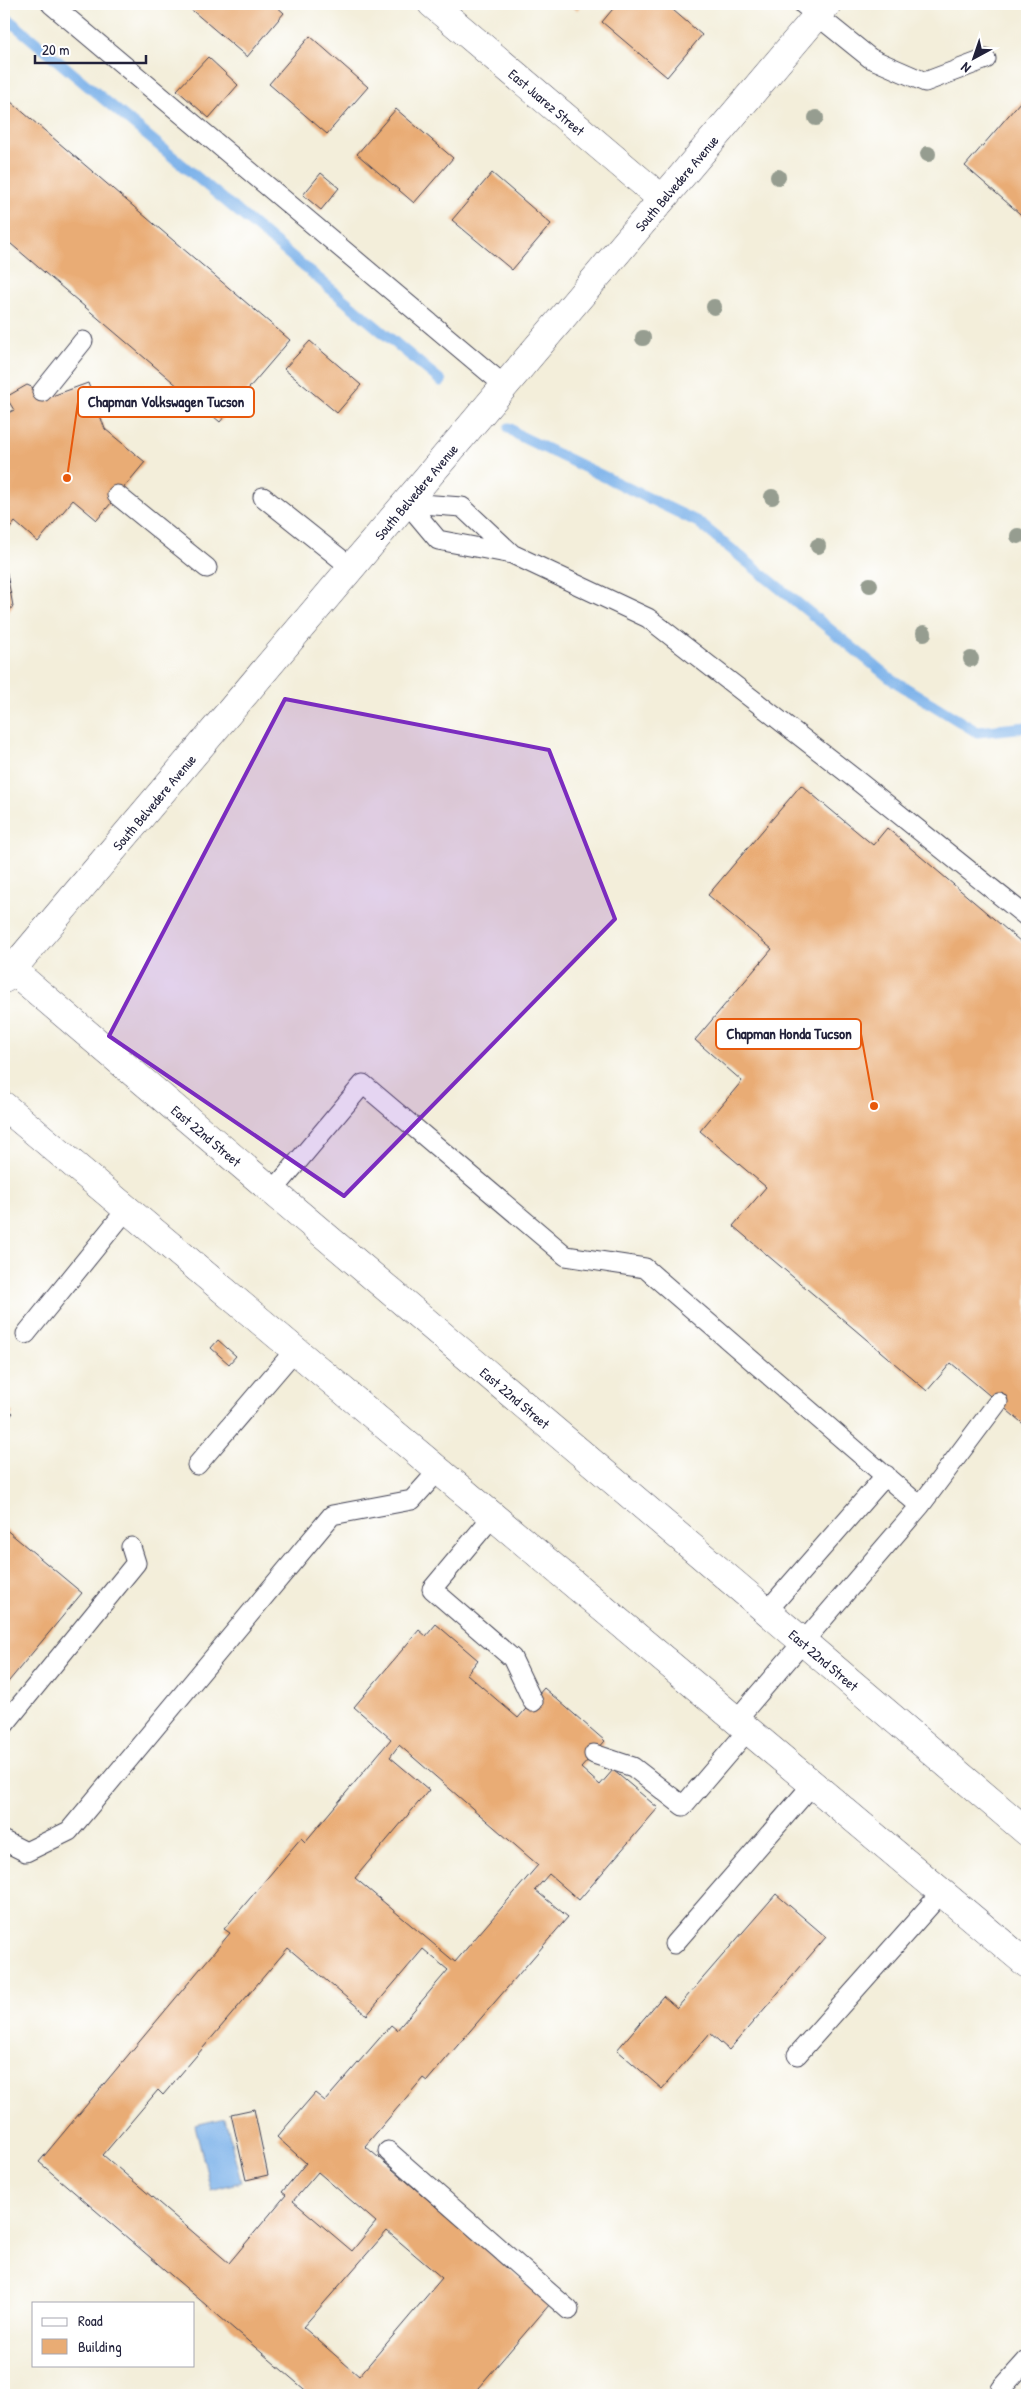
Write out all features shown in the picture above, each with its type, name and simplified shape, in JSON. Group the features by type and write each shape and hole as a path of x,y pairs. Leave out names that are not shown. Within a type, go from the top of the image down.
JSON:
{"main road":[{"name":"East Juarez Street","path":"432,4 662,200"},
{"name":"South Belvedere Avenue","path":"6,971 352,568 662,200 816,8"},
{"name":"East 22nd Street","path":"6,971 273,1192 1027,1832"},
{"path":"4,1106 1027,1964"}],"lane":[{"path":"51,4 504,386"},
{"path":"816,8 870,58 925,82 986,59"},
{"path":"42,392 83,341"},
{"path":"117,495 207,568"},
{"path":"263,497 352,568"},
{"path":"407,503 438,540 512,554 648,618 859,782 1027,918"},
{"path":"407,503 462,507 512,554"},
{"path":"273,1192 363,1084 566,1256 645,1268 920,1506"},
{"path":"26,1334 127,1209"},
{"path":"197,1465 295,1350"},
{"path":"594,1754 633,1767 683,1806 803,1642 920,1506 998,1402"},
{"path":"4,1841 26,1852 69,1831 332,1515 412,1500 438,1470"},
{"path":"767,1611 886,1475"},
{"path":"493,1516 432,1589 512,1658 533,1702"},
{"path":"4,1725 136,1563 130,1547"},
{"path":"674,1944 813,1784"},
{"path":"797,2055 942,1892"},
{"path":"388,2151 569,2310"},
{"path":"1001,2389 1027,2360"}],"highlighted area":[{"path":"285,699 549,750 615,919 344,1196 109,1036"}],"water":[{"path":"225,2118 241,2182 211,2190 195,2125"}],"building":[{"path":"189,4 274,4 284,13 247,57 187,6"},
{"path":"569,4 583,4 577,10"},
{"path":"617,4 666,4 702,35 667,77 602,22"},
{"path":"310,36 368,87 327,134 269,84"},
{"path":"208,57 238,85 209,118 177,90"},
{"path":"1027,94 1027,220 965,166"},
{"path":"4,96 290,340 220,422 4,238"},
{"path":"396,109 453,158 414,203 357,154"},
{"path":"321,173 339,188 321,210 303,195"},
{"path":"492,173 551,224 512,270 452,220"},
{"path":"310,341 361,385 337,413 284,369"},
{"path":"88,383 105,429 145,462 97,520 73,500 38,542 15,522 4,536 4,415 14,410 6,397 27,385 52,396"},
{"path":"4,558 13,606 4,618"},
{"path":"801,785 873,845 887,828 1027,947 1027,1427 951,1363 927,1391 733,1226 766,1187 700,1131 742,1081 695,1040 772,949 708,895"},
{"path":"218,1340 236,1356 229,1364 211,1348"},
{"path":"4,1405 13,1413 4,1424"},
{"path":"4,1528 82,1593 4,1687"},
{"path":"436,1624 478,1660 467,1674 518,1718 544,1688 605,1741 581,1768 600,1785 613,1770 658,1808 579,1900 549,1874 535,1890 568,1917 427,2081 423,2078 365,2146 550,2304 472,2395 311,2395 39,2162 230,1933 224,1929 301,1838 305,1842 391,1739 354,1707 419,1630 426,1636","holes":["399,1745 538,1865 455,1962 355,1878 429,1790 390,1757","288,1948 367,2015 423,1949 448,1970 397,2030 391,2025 325,2101 315,2093 277,2137 306,2163 282,2192 286,2195 229,2263 103,2155 158,2090 163,2095","318,2172 376,2222 352,2251 293,2201","387,2231 442,2278 359,2376 303,2327"]},
{"path":"776,1894 826,1937 729,2050 710,2033 662,2089 617,2050 663,1996 677,2008"},
{"path":"254,2109 268,2175 246,2180 231,2114"}],"waterway":[{"path":"4,16 441,381"},
{"path":"509,428 520,436 698,522 891,679 977,732 1027,727"}],"place":[{"name":"Chapman Volkswagen Tucson","path":"67,478"},
{"name":"Chapman Honda Tucson","path":"874,1106"}]}
